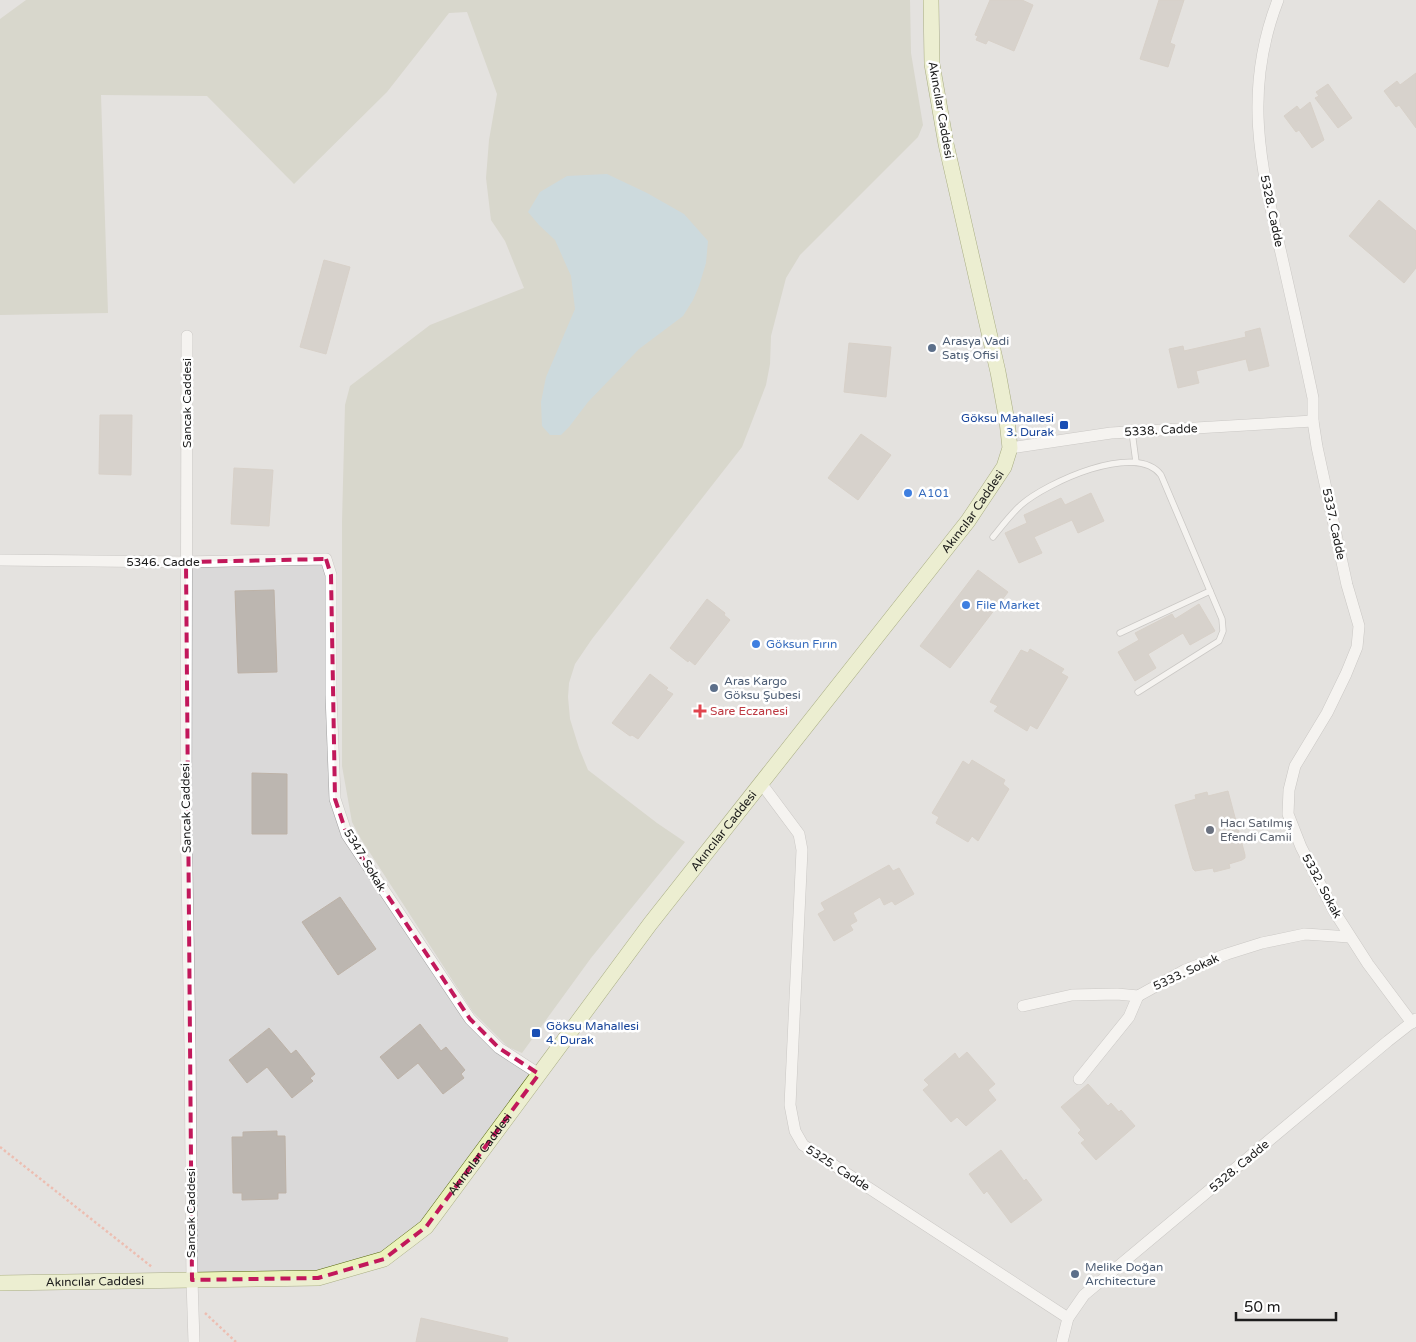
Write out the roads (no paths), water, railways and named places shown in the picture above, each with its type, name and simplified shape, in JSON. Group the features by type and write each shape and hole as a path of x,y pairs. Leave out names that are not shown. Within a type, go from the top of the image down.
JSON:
{"street":[{"name":"Akıncılar Caddesi","path":"0,1284 318,1278 384,1259 426,1227 650,924 968,521 1004,467 1010,448 998,372 944,135 932,64 931,0"},
{"name":"5328. Cadde","path":"1278,0 1272,15 1260,63 1258,86 1259,135 1264,181 1313,398 1313,421"},
{"name":"Sancak Caddesi","path":"187,336 186,811 194,1342"},
{"name":"5338. Cadde","path":"1010,448 1111,433 1313,421"},
{"name":"5337. Cadde","path":"1313,421 1347,585 1359,626"},
{"name":"5346. Cadde","path":"0,560 186,562 326,558"},
{"name":"5347. Sokak","path":"326,558 331,574 331,695 335,799 347,835 470,1019 500,1048 539,1074"},
{"name":"5332. Sokak","path":"1359,626 1357,646 1346,674 1327,713 1295,766 1288,790 1288,814 1334,912 1368,964 1414,1021"},
{"name":"5325. Cadde","path":"761,784 799,834 802,850 790,1105 794,1131 803,1145 1068,1318"},
{"name":"5333. Sokak","path":"1023,1006 1072,995 1117,994 1138,996 1185,970 1262,943 1305,934 1350,937"},
{"path":"1079,1079 1128,1018 1138,996"},
{"name":"5328. Cadde","path":"1068,1318 1084,1295 1414,1021"},
{"path":"1062,1342 1068,1318"}],"lane":[{"path":"1132,432 1136,462"},
{"path":"993,537 1022,504 1068,477 1083,471 1127,461 1147,464 1156,468 1161,475 1222,619 1223,631 1219,641 1138,692"},
{"path":"1120,633 1210,591"}],"water":[{"path":"607,174 647,193 684,214 708,241 706,263 693,300 683,316 639,349 588,402 561,435 550,435 542,426 541,402 546,377 575,309 571,276 555,240 528,212 540,192 567,176"}],"place":[{"name":"Arasya Vadi Satış Ofisi","path":"932,348"},
{"name":"Göksu Mahallesi 3. Durak","path":"1064,425"},
{"name":"A101","path":"908,493"},
{"name":"File Market","path":"966,605"},
{"name":"Göksun Fırın","path":"756,644"},
{"name":"Aras Kargo Göksu Şubesi","path":"714,688"},
{"name":"Sare Eczanesi","path":"700,711"},
{"name":"Hacı Satılmış Efendi Camii","path":"1210,830"},
{"name":"Göksu Mahallesi 4. Durak","path":"536,1033"},
{"name":"Melike Doğan Architecture","path":"1075,1274"}]}
